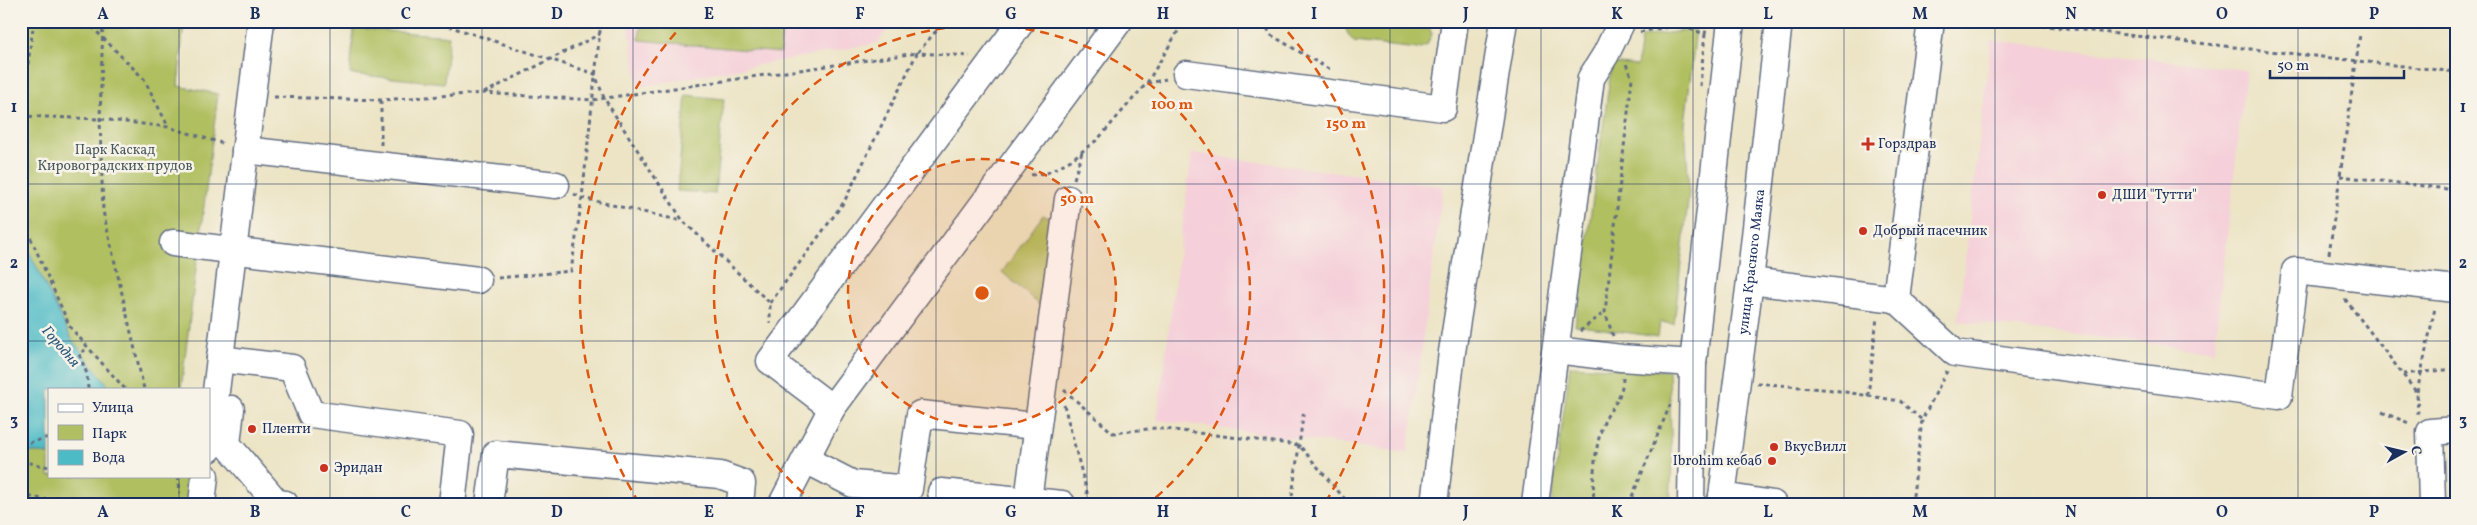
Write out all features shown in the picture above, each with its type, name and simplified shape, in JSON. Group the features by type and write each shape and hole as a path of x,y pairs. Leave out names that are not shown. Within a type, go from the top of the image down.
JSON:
{"street":[{"path":"261,21 233,249 228,360 227,444 277,503 285,504"},
{"path":"832,408 770,361 1022,21"},
{"path":"782,504 832,408 1119,21"},
{"path":"1186,74 1443,108 1455,21"},
{"path":"1434,504 1454,343 1504,21"},
{"path":"1691,504 1693,363 1731,21"},
{"name":"улица Красного Маяка","path":"1722,500 1750,280 1779,21"},
{"path":"1887,298 1931,21"},
{"path":"1535,504 1591,78 1606,54 1618,29"},
{"path":"245,150 556,185"},
{"path":"1028,500 1036,426 1068,199"},
{"path":"173,243 478,280"},
{"path":"1750,280 1887,298 1955,353 2279,396 2296,270 2448,288"},
{"path":"1556,350 1621,358 1693,363"},
{"path":"210,444 228,360"},
{"path":"228,360 292,368 311,414 460,434 452,504"},
{"path":"806,460 853,484 909,489 920,414 1036,426"},
{"path":"2432,504 2443,431"},
{"path":"489,504 496,454 720,475 742,483 740,504"},
{"path":"191,499 204,478"},
{"path":"941,492 1062,504"},
{"path":"1722,500 1773,504"}],"path":[{"path":"21,112 34,21"},
{"path":"86,21 144,79 168,127"},
{"path":"103,21 100,119 104,211 144,388"},
{"path":"433,21 595,74"},
{"path":"478,280 570,271 582,198 601,21"},
{"path":"770,361 770,303 844,202 917,53 945,21"},
{"path":"1002,178 1048,173 1098,139 1146,84 1184,21"},
{"path":"1263,21 1271,35 1338,74"},
{"path":"1676,21 1679,25"},
{"path":"1594,504 1592,488 1600,435 1606,419 1619,400 1622,384 1621,358 1605,312 1632,78 1618,29 1679,25 1705,34 1708,21"},
{"path":"2006,21 2029,22 2456,72"},
{"path":"484,93 506,80 552,60 600,34"},
{"path":"252,95 381,100 484,93 592,100 917,53 995,58"},
{"path":"595,74 604,98 683,221 770,303"},
{"path":"1146,84 1186,74"},
{"path":"381,100 382,130"},
{"path":"21,116 100,119 168,127 245,150"},
{"path":"1068,199 1082,151"},
{"path":"2340,176 2456,190"},
{"path":"556,185 582,198 683,221"},
{"path":"21,216 70,327 124,388"},
{"path":"2417,393 2448,288"},
{"path":"1868,396 1887,298"},
{"path":"88,348 79,354 87,374 88,388"},
{"path":"1912,504 1922,420 1955,353"},
{"path":"2402,374 2456,369"},
{"path":"1752,383 1868,396 1900,402 1922,420"},
{"path":"1061,394 1058,385 1113,434 1156,428 1299,445 1349,504"},
{"path":"1063,403 1090,504"},
{"path":"1291,504 1304,409"},
{"path":"2382,412 2443,431"},
{"path":"21,442 29,443 48,437"},
{"path":"21,461 48,467"},
{"path":"179,478 191,499"},
{"path":"21,495 70,504"}],"shaded area":[{"path":"628,21 893,21 878,43 638,87"},
{"name":"ДШИ \"Тутти\"","path":"1991,40 2246,70 2214,351 1958,321"},
{"path":"1192,153 1443,186 1408,453 1157,420"}],"green space":[{"name":"Парк Каскад Кировоградских прудов","path":"21,21 184,21 178,86 218,94 181,388 110,388 72,340 21,235"},
{"path":"641,21 783,21 780,53 639,40"},
{"path":"1347,21 1426,21 1432,34 1427,45 1418,49 1354,42 1346,30"},
{"path":"354,28 449,36 444,83 350,74"},
{"path":"1696,29 1685,124 1689,193 1674,324 1660,322 1658,337 1575,325 1612,63 1637,66 1641,37"},
{"path":"686,95 724,99 715,194 677,191"},
{"path":"1043,215 1056,221 1043,308 1002,272"},
{"path":"1570,366 1669,371 1672,463 1670,504 1551,504"},
{"path":"21,451 48,454 48,478 183,478 192,483 189,504 21,504"}],"water":[{"name":"Городня","path":"21,235 72,340 110,388 48,388 48,454 21,451"}],"place":[{"name":"Горздрав","path":"1868,144"},
{"name":"ДШИ \"Тутти\"","path":"2102,195"},
{"name":"Добрый пасечник","path":"1863,231"},
{"name":"Пленти","path":"252,429"},
{"name":"ВкусВилл","path":"1774,447"},
{"name":"Ibrohim кебаб","path":"1772,461"},
{"name":"Эридан","path":"324,468"}]}
